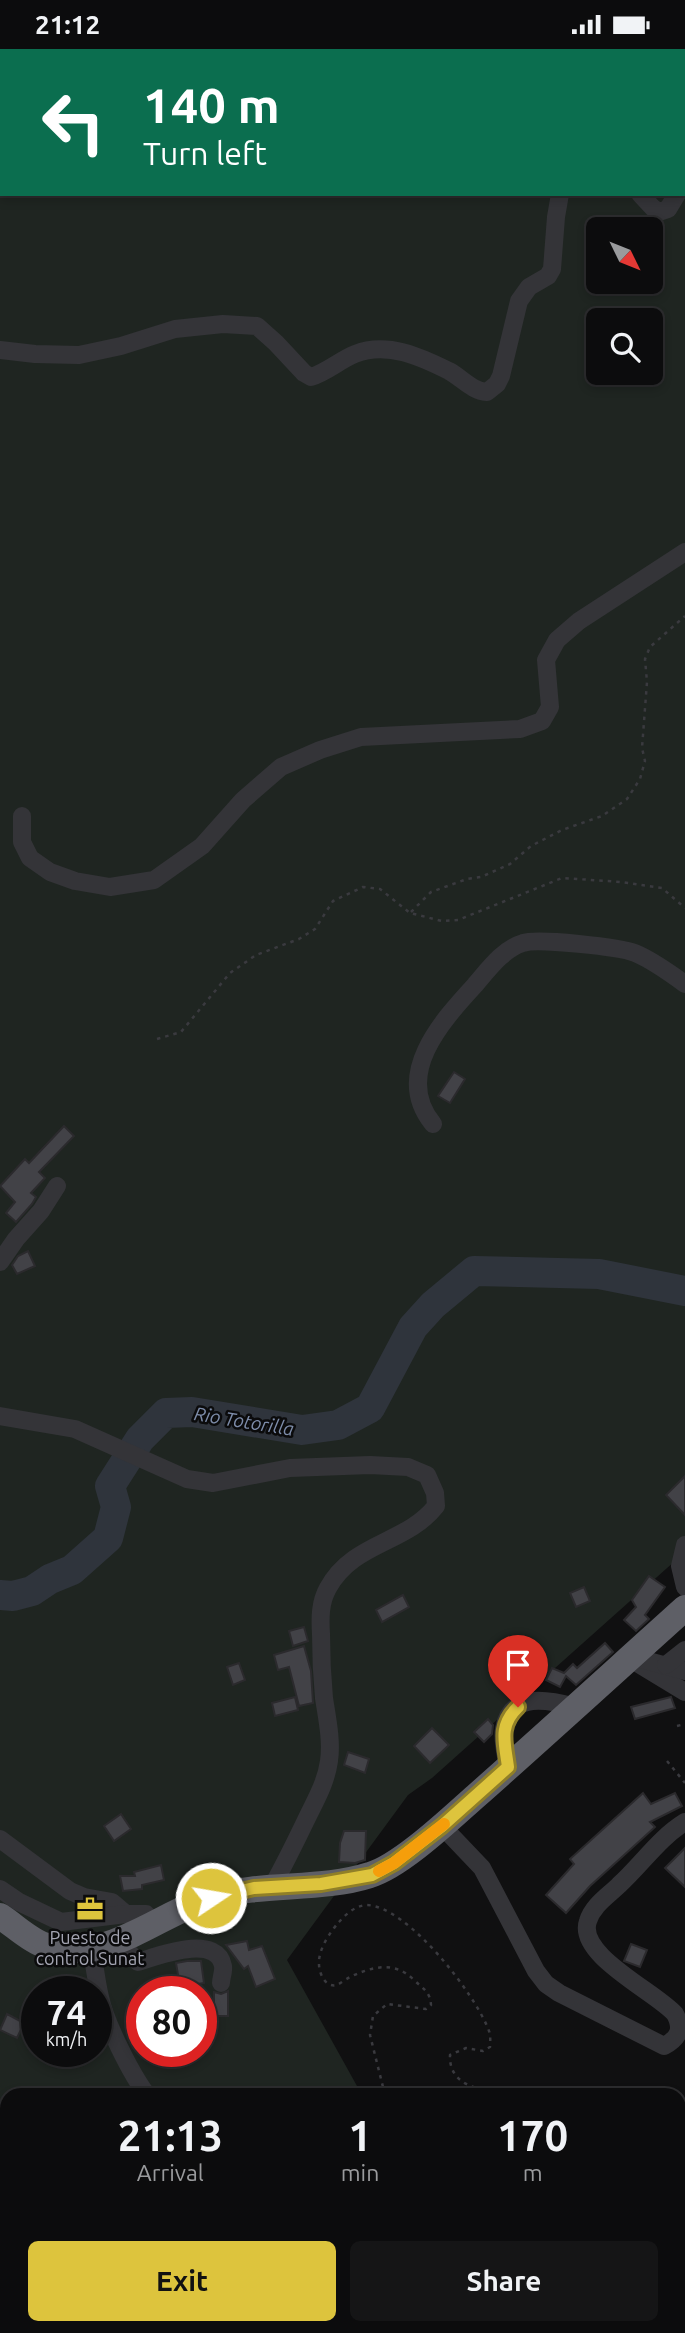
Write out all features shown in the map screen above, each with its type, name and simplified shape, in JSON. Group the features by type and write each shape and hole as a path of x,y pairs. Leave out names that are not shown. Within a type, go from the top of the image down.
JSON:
{"highway":[{"path":"0,1916 43,1945 66,1950 92,1949 211,1898 254,1888 321,1884 372,1875 394,1863 442,1826 685,1608"}],"street":[{"path":"0,350 79,355 121,346 175,329 223,324 257,326 311,377 355,354 383,350 423,358 476,389 487,392 501,376 519,301 530,287 548,276 552,269 560,196"},
{"path":"642,196 659,212 668,209 676,196"},
{"path":"22,817 22,842 30,858 50,871 75,881 110,887 155,880 202,846 243,800 281,767 320,750 361,737 520,729 542,721 550,707 547,660 557,640 579,621 685,552"},
{"path":"433,1124 424,1113 418,1098 418,1079 427,1046 446,1018 483,975 506,952 524,942 585,945 634,952 685,984"},
{"path":"0,1262 41,1211 57,1186"},
{"path":"0,1416 75,1429 187,1479 214,1483 290,1468 391,1465 416,1469 427,1475 435,1493 436,1506 427,1518 410,1530 355,1556 335,1575 326,1591 320,1612 321,1669 330,1744 329,1761 322,1788 272,1887"},
{"path":"685,1545 680,1566 685,1587"},
{"path":"666,1665 685,1650"},
{"path":"629,1658 685,1671"},
{"path":"629,1658 685,1692"},
{"path":"508,1767 503,1731 508,1716 518,1707 542,1699 576,1707"},
{"path":"442,1826 482,1868 536,1971 546,1984 664,2046 673,2041 679,2033 680,2025 675,2014 598,1954 588,1935 587,1923 603,1898 671,1831 685,1822"},
{"path":"0,1839 70,1891 84,1897 112,1902 125,1914"},
{"path":"0,1889 19,1902 61,1922 125,1914 146,1915 154,1924"},
{"path":"117,1940 138,1962 192,1947 209,1949 218,1956 224,1967 220,1983"},
{"path":"92,1949 100,2000 141,2088"}],"path":[{"path":"410,913 431,892 467,879 481,877 500,868 531,846 562,830 602,816 627,799 640,779 645,761 642,748 646,692 645,659 650,647 685,616"},
{"path":"157,1039 181,1032 230,973 256,955 299,939 315,929 333,901 363,887 380,889 410,913 442,921 458,920 562,878 662,888 685,908"},
{"path":"677,1726 685,1724"},
{"path":"667,1761 685,1783"},
{"path":"383,2088 370,2035 373,2016 387,2004 426,2009 431,2005 426,1988 408,1975 387,1966 365,1971 335,1986 329,1985 321,1977 318,1963 326,1940 345,1916 356,1907 366,1905 383,1909 408,1924 463,1986 490,2033 490,2047 482,2051 466,2048 450,2055 449,2061 456,2077 475,2088"}],"shaded area":[{"path":"0,196 685,196 685,1552 432,1778 408,1795 287,1960 358,2088 0,2088"}],"building":[{"path":"454,1072 465,1079 450,1103 438,1096"},
{"path":"64,1126 74,1136 39,1172 45,1178 31,1193 36,1197 32,1204 16,1222 6,1213 15,1202 0,1186 25,1159 29,1163"},
{"path":"28,1251 35,1266 17,1274 12,1265 18,1256"},
{"path":"685,1476 685,1515 666,1495"},
{"path":"649,1576 665,1587 645,1615 649,1619 636,1631 624,1620 636,1607 632,1600"},
{"path":"584,1587 590,1601 576,1607 570,1593"},
{"path":"403,1595 409,1607 382,1622 376,1610"},
{"path":"304,1627 308,1641 293,1646 289,1631"},
{"path":"605,1643 613,1652 576,1685 566,1676 560,1687 546,1680 552,1668 564,1673 573,1664 577,1668"},
{"path":"304,1646 311,1671 313,1703 299,1706 289,1667 278,1670 274,1655"},
{"path":"239,1663 245,1680 233,1685 227,1667"},
{"path":"295,1697 298,1710 275,1716 272,1703"},
{"path":"671,1697 675,1708 635,1719 631,1707"},
{"path":"488,1719 493,1725 492,1734 484,1742 474,1732"},
{"path":"432,1728 449,1745 430,1763 414,1746"},
{"path":"348,1752 369,1759 365,1773 344,1765"},
{"path":"643,1793 651,1804 675,1793 682,1806 650,1822 655,1827 590,1886 566,1913 546,1895 574,1864 570,1859"},
{"path":"121,1814 131,1829 114,1841 104,1826"},
{"path":"344,1831 366,1831 365,1860 355,1863 339,1862"},
{"path":"685,1848 685,1887 665,1868"},
{"path":"161,1865 164,1880 142,1885 142,1889 123,1891 120,1876 135,1876 134,1872"},
{"path":"247,1941 249,1950 262,1946 275,1979 256,1987 248,1966 244,1969 226,1945"},
{"path":"631,1944 647,1950 640,1967 624,1961"},
{"path":"201,1961 203,1976 178,1976 176,1963"},
{"path":"228,1991 228,2016 217,2016 217,1993"},
{"path":"7,2014 21,2021 17,2038 0,2030"}],"waterway":[{"name":"Rio Totorilla","path":"0,1595 13,1596 32,1591 50,1579 72,1570 108,1538 116,1507 110,1486 140,1439 166,1413 192,1412 302,1430 338,1425 370,1408 413,1327 433,1305 474,1271 599,1274 685,1291"}],"slow traffic":[{"path":"379,1871 394,1863 444,1824"}],"place":[{"name":"Puesto de control Sunat","path":"90,1909"}],"route":[{"path":"211,1898 254,1888 321,1884 372,1875 394,1863 442,1826 508,1767 503,1731 508,1716 518,1707"}]}
